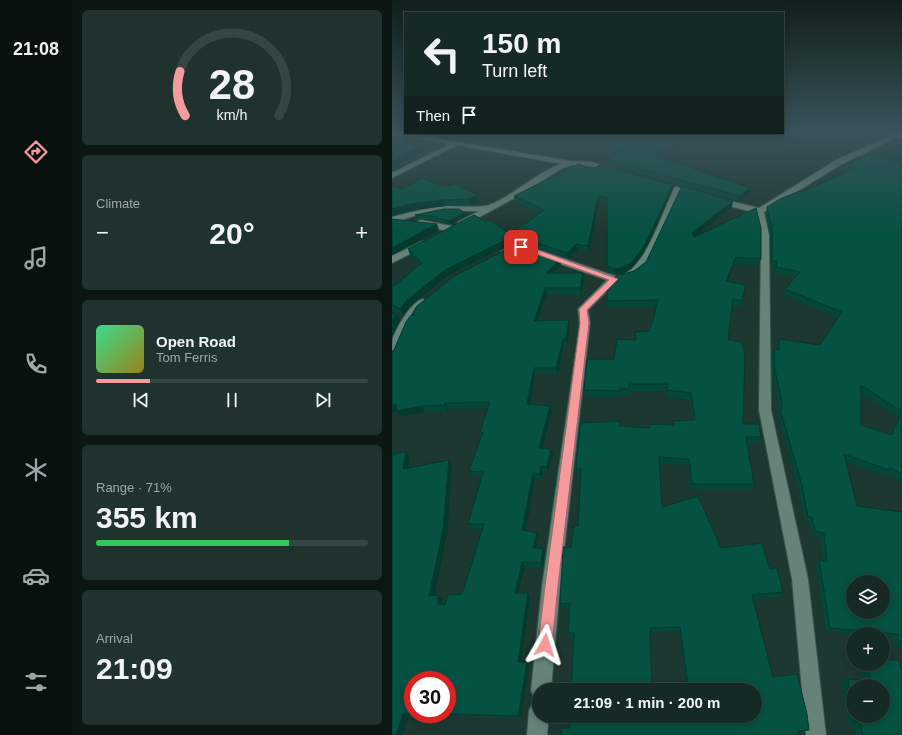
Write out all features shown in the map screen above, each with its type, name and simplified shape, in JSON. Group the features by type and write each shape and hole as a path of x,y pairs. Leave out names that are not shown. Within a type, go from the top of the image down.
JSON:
{"street":[{"path":"392,176 413,165"},
{"path":"392,260 452,229 556,168 564,165"},
{"path":"596,165 620,172"},
{"path":"708,197 760,211 834,165"},
{"path":"492,257 514,247 521,247 620,280 636,272 645,260 678,189"},
{"path":"392,220 413,214 445,209 490,208"},
{"path":"760,211 765,235 765,410 800,579 816,735"},
{"path":"392,220 436,225 452,229"},
{"path":"542,683 551,586 585,323 583,309 614,279"},
{"path":"392,353 403,326 415,309 434,294"},
{"path":"537,735 538,723"}],"building":[{"path":"575,165 582,165 592,169 601,165 672,185 643,248 631,263 621,268 615,269 607,266 607,197 598,196 588,246 576,244 567,253 523,238 509,238 445,270 407,300 400,309 392,305 392,285 394,286 422,263 408,249 474,215 486,222 490,220 510,234 544,210 514,196"},
{"path":"627,165 684,165 751,188 740,196"},
{"path":"847,165 902,165 902,412 861,385 861,425 891,435 902,413 902,474 890,467 889,470 844,454 857,506 902,512 902,643 899,642 898,634 890,633 890,627 846,627 846,629 830,628 819,560 827,562 824,533 815,531 812,517 808,517 802,485 780,409 782,409 781,397 774,366 774,349 779,350 779,339 820,345 842,312 785,289 800,272 776,267 777,261 772,261 772,229 767,207 780,199 800,191 802,192 856,168"},
{"path":"422,178 446,187 453,183 478,195 469,199 443,200 411,204 392,209 392,186 402,189"},
{"path":"682,186 733,201 692,233 694,237 756,208 761,228 761,259 736,257 726,281 746,285 742,301 733,299 728,340 742,342 745,357 743,424 759,424 761,437 746,437 754,484 692,484 689,459 659,457 662,507 698,496 721,548 762,543 770,569 777,568 783,592 752,595 773,677 797,674 807,714 809,730 798,731 799,735 561,735 562,728 570,728 570,723 762,723 762,683 688,683 680,627 650,628 652,683 571,683 574,633 568,633 570,603 560,604 563,547 571,547 574,526 578,526 581,469 576,469 580,423 620,421 620,426 650,428 650,424 674,425 673,421 695,420 691,393 667,390 668,384 629,384 629,389 620,388 620,391 584,390 587,359 614,359 617,339 636,340 635,332 650,331 658,300 607,301 607,285 616,276 634,271 646,262"},
{"path":"444,209 459,209 465,213 449,221 431,216 415,215"},
{"path":"392,219 437,224 392,248"},
{"path":"515,245 560,259 546,273 583,273 580,288 545,288 534,321 569,320 566,339 563,339 556,368 534,368 527,404 550,406 539,448 551,449 547,467 541,466 540,474 533,473 522,530 537,533 533,548 543,548 541,563 522,562 515,593 528,593 518,662 527,662 518,716 456,714 456,671 404,671 404,714 396,735 392,735 392,454 406,452 403,469 449,460 443,530 429,596 438,595 438,604 445,605 448,595 462,594 484,524 468,524 483,472 469,471 483,432 480,432 490,402 445,403 445,405 422,406 396,411 397,404 392,405 392,351 394,350 406,322 411,315 415,315 412,314 417,306 454,276"},
{"path":"392,313 396,314 392,323"},
{"path":"890,660 899,660 902,672 902,735 863,735 860,723 890,723 890,679 870,679 868,671 890,671"}],"route":[{"path":"521,247 614,279 583,309 585,323 551,586 545,645"}]}
